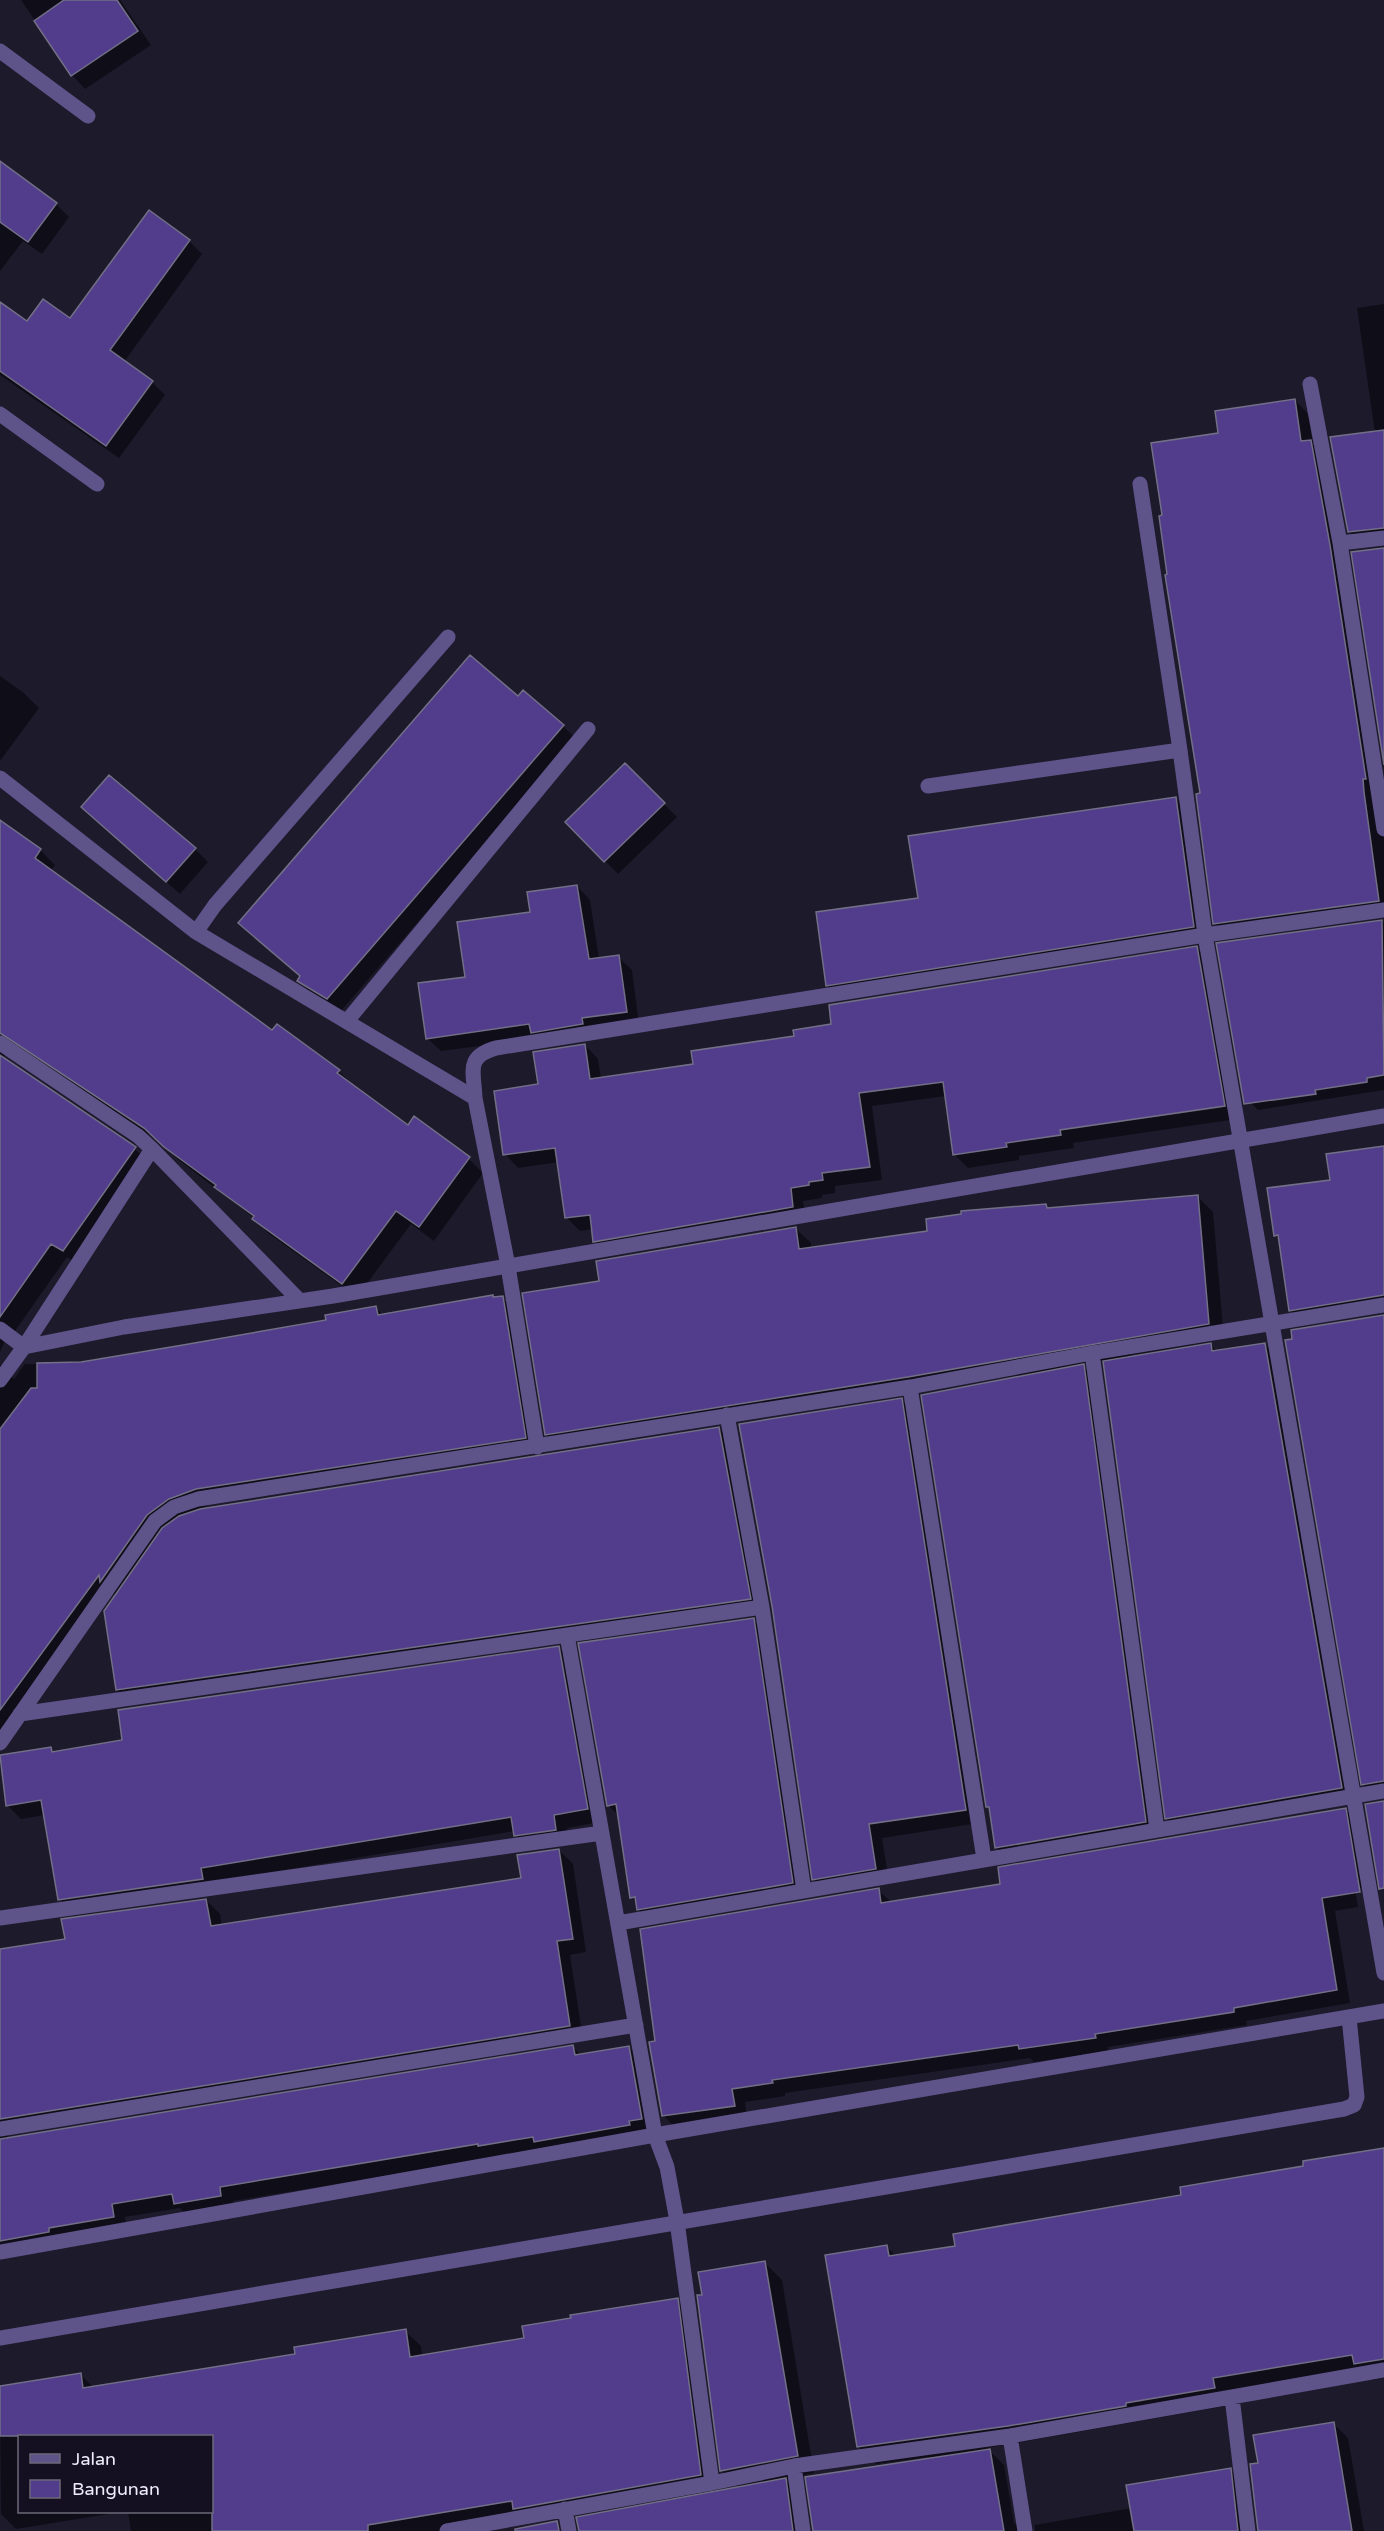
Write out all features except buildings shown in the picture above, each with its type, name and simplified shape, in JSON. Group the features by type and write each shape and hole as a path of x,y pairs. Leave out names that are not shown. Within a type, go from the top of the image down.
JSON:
{"street":[{"path":"0,51 88,116"},
{"path":"1310,384 1340,543 1384,829"},
{"path":"0,414 97,484"},
{"path":"1140,484 1205,935 1384,1973"},
{"path":"1340,543 1384,538"},
{"path":"196,932 215,905 448,637"},
{"path":"347,1021 588,729"},
{"path":"928,786 1180,750"},
{"path":"0,778 196,932 475,1098"},
{"path":"537,1447 508,1266 475,1098 473,1064 481,1053 496,1048 1205,935 1384,910"},
{"path":"0,1043 138,1136 300,1301"},
{"path":"0,1329 24,1347 124,1327 300,1301 1384,1116"},
{"path":"0,1380 24,1347 152,1149"},
{"path":"0,1743 155,1521 174,1507 198,1499 910,1387 1092,1353 1384,1305"},
{"path":"1092,1353 1157,1830"},
{"path":"910,1387 984,1859"},
{"path":"727,1415 762,1607 804,1891"},
{"path":"20,1714 762,1607"},
{"path":"567,1635 655,2135 667,2166 676,2217 712,2483"},
{"path":"618,1923 1384,1791"},
{"path":"0,1918 602,1833"},
{"path":"0,2252 655,2135 1384,2011"},
{"path":"0,2338 676,2217 1344,2109 1353,2105 1357,2097 1349,2017"},
{"path":"0,2129 636,2025"},
{"path":"447,2531 794,2466 1010,2436 1384,2370"},
{"path":"1232,2397 1248,2531"},
{"path":"1010,2436 1025,2531"},
{"path":"794,2466 803,2531"},
{"path":"565,2509 569,2531"}]}
